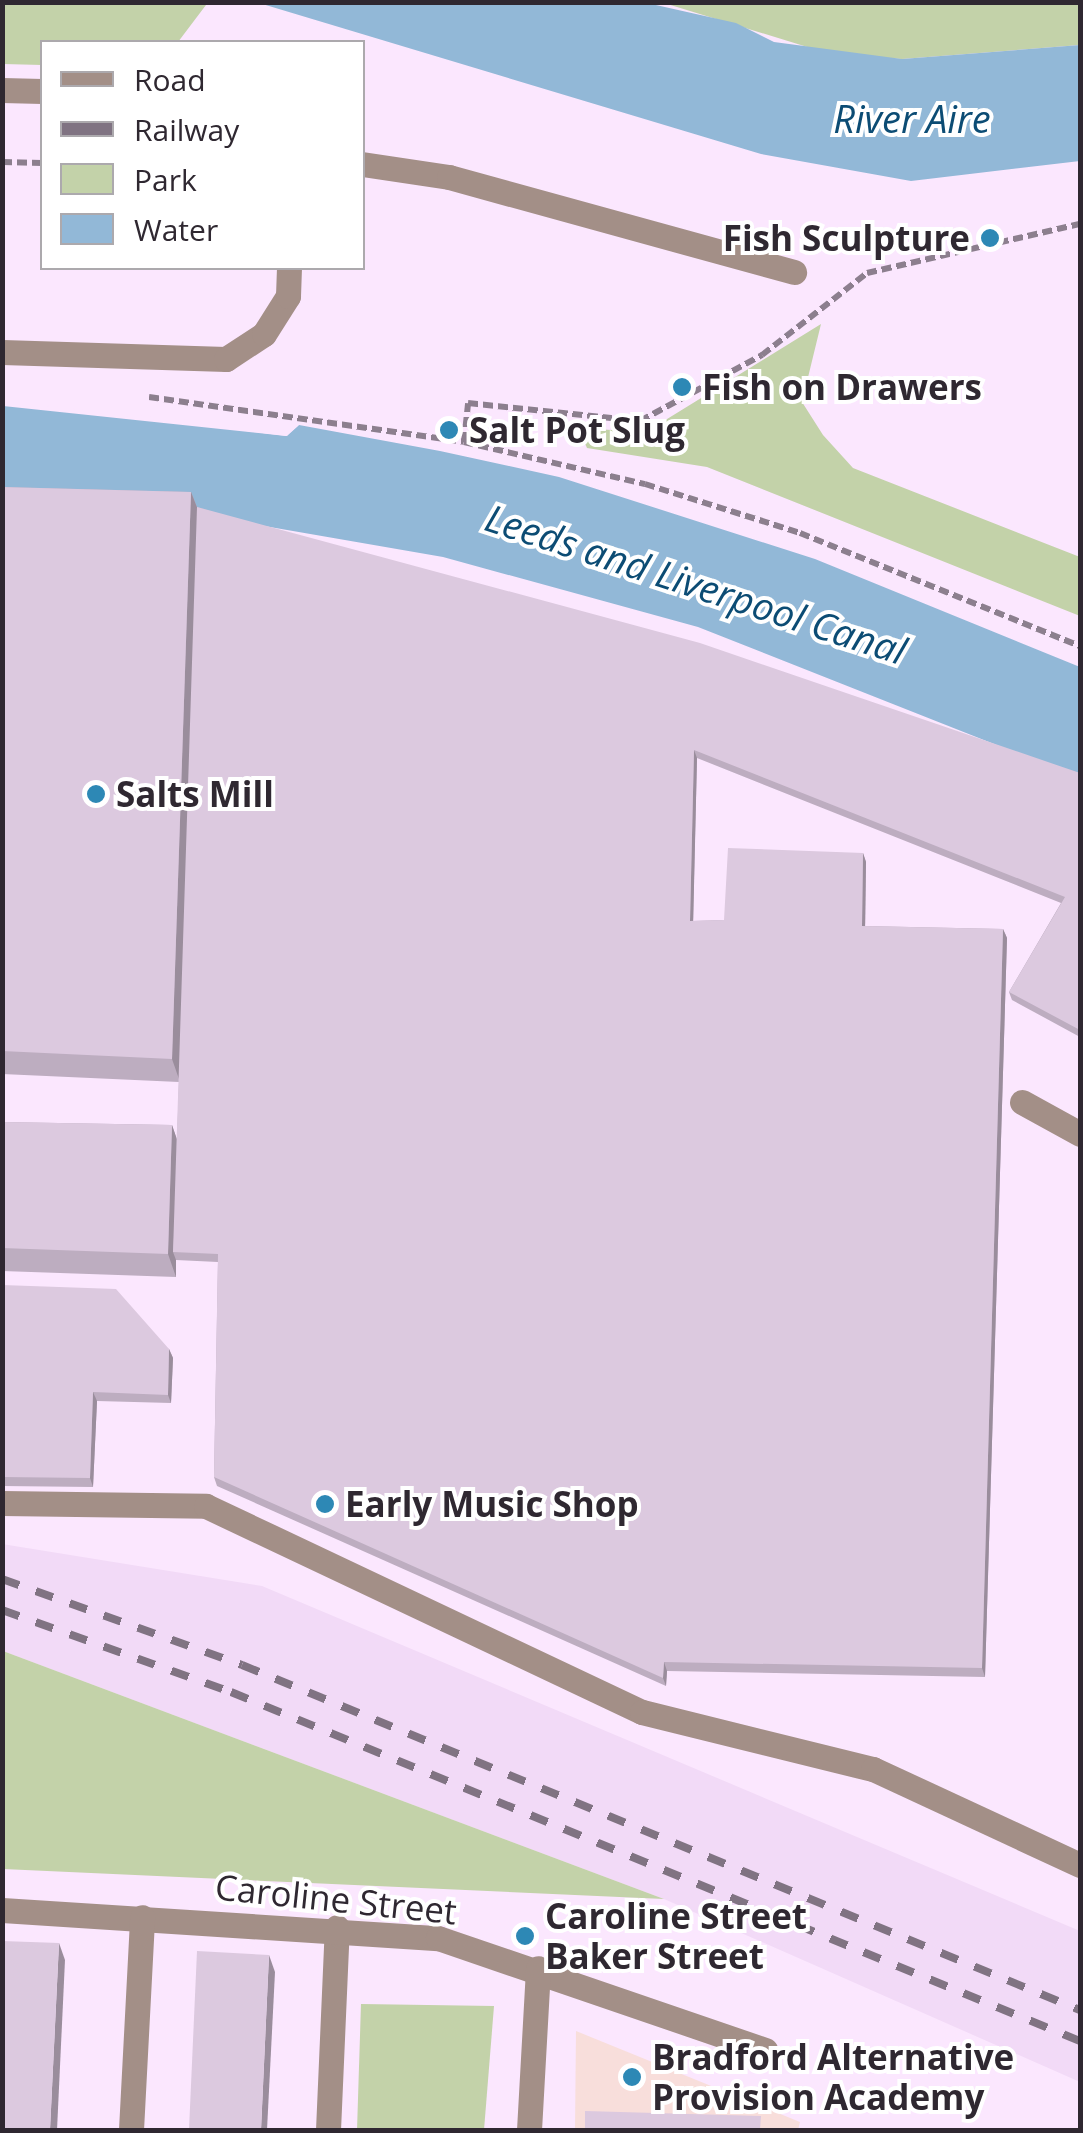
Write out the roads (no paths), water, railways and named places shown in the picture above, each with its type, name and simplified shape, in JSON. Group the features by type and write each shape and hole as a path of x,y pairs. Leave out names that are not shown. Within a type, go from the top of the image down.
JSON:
{"street":[{"path":"2,90 40,91"},
{"path":"365,164 449,177 794,272"},
{"path":"2,352 226,358 264,334 288,296 289,270"},
{"path":"1022,1102 1080,1134"},
{"path":"2,1503 206,1506 642,1712 873,1769 1080,1865"},
{"name":"Caroline Street","path":"2,1910 336,1926 438,1938 538,1968 765,2050"},
{"path":"131,2130 142,1917"},
{"path":"328,2130 336,1926"},
{"path":"530,2130 538,1968"}],"water":[{"name":"River Aire","path":"259,3 647,3 736,23 774,42 902,59 1080,45 1080,161 911,181 761,154"},
{"name":"Leeds and Liverpool Canal","path":"3,406 286,436 299,425 440,451 559,477 815,559 1080,667 1080,778 698,627 443,557 200,515 3,509"}],"railway":[{"path":"2,1579 242,1665 1080,2010"},
{"path":"2,1610 231,1692 1080,2041"}],"place":[{"name":"Fish Sculpture","path":"990,238"},
{"name":"Fish on Drawers","path":"682,387"},
{"name":"Salt Pot Slug","path":"449,430"},
{"name":"Salts Mill","path":"96,794"},
{"name":"Early Music Shop","path":"325,1504"},
{"name":"Caroline Street Baker Street","path":"525,1936"},
{"name":"Bradford Alternative Provision Academy","path":"632,2077"}]}
